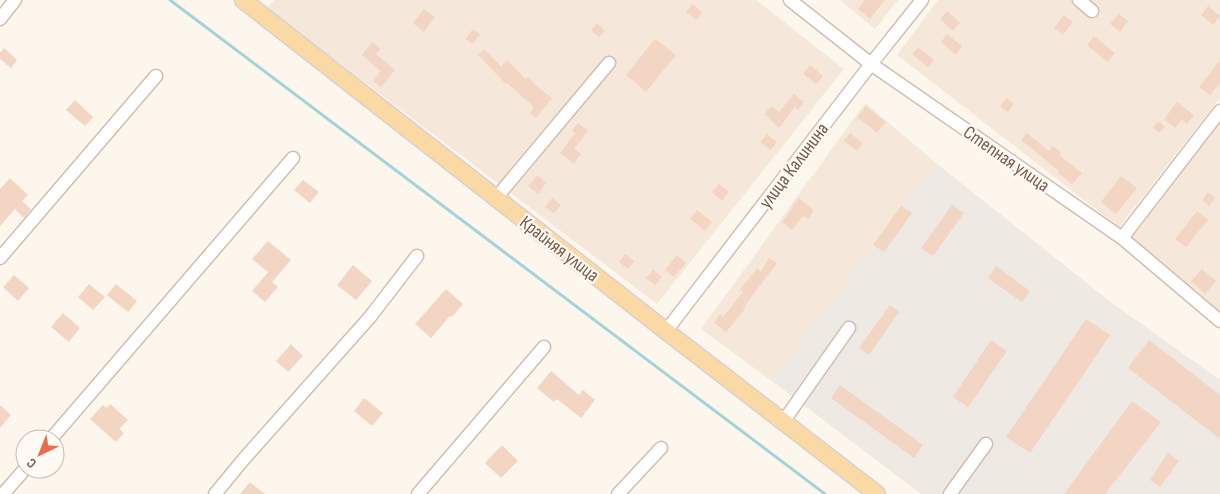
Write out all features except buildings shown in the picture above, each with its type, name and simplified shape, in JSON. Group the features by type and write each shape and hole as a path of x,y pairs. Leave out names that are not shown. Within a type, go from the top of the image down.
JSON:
{"main road":[{"name":"Крайняя улица","path":"248,1 496,198 878,494"}],"street":[{"path":"0,19 15,0"},
{"name":"Степная улица","path":"790,0 871,64 1122,238 1220,321"},
{"name":"улица Калинина","path":"666,331 922,0"},
{"path":"1079,0 1092,11"},
{"path":"496,198 609,63"},
{"path":"0,258 156,76"},
{"path":"1122,238 1220,111"},
{"path":"60,429 293,158"},
{"path":"215,494 370,317 417,256"},
{"path":"783,422 850,328"},
{"path":"418,494 544,347"},
{"path":"950,494 986,444"},
{"path":"618,494 661,448"},
{"path":"3,494 16,479"}],"shaded area":[{"path":"274,0 756,0 844,69 657,304 267,8"},
{"path":"840,0 898,0 875,29"},
{"path":"938,0 1220,0 1220,98 1119,227 897,55"},
{"path":"865,103 936,163 772,381 701,329"},
{"path":"1220,123 1220,312 1131,238"},
{"path":"936,163 1108,300 1220,380 1220,494 921,494 772,381"}],"waterway":[{"path":"170,0 825,494"}]}
